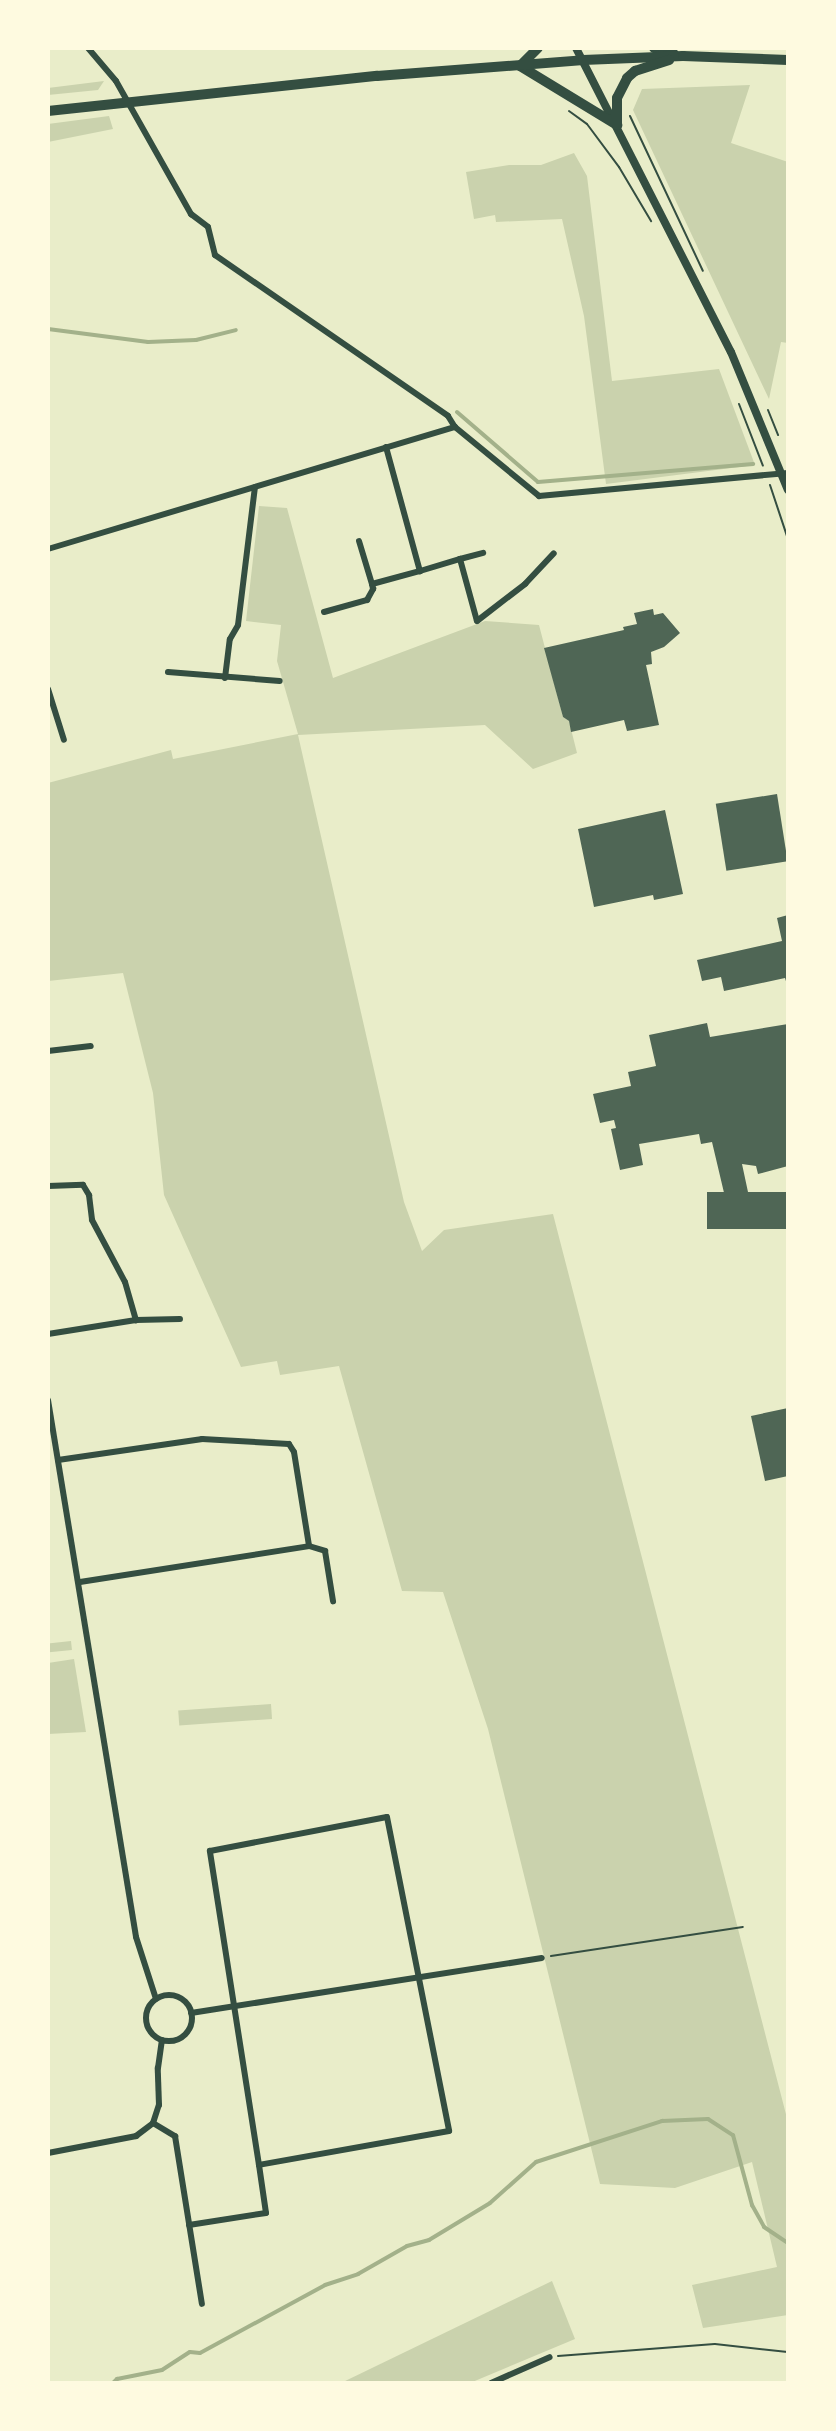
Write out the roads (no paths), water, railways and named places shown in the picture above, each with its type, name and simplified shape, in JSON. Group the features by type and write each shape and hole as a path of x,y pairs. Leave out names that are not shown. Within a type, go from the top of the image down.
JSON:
{"main road":[{"path":"520,66 538,48"},
{"path":"654,48 682,56"},
{"path":"48,111 128,101 583,60 682,56 788,60"},
{"path":"617,124 617,98 627,78 635,71 682,56"},
{"path":"520,66 617,124"}],"street":[{"path":"88,48 116,81 190,214 208,227 215,255 447,416 454,428 539,496 786,473"},
{"path":"576,48 617,124 731,352 786,473 788,490"},
{"path":"48,549 454,428"},
{"path":"386,447 420,571"},
{"path":"225,678 230,639 238,625 255,487"},
{"path":"324,612 367,600 373,589 359,541"},
{"path":"372,584 483,553"},
{"path":"460,559 477,621 525,584 554,553"},
{"path":"168,672 280,681"},
{"path":"48,689 64,740"},
{"path":"48,1051 91,1046"},
{"path":"48,1186 83,1185 89,1195 92,1220 125,1282 136,1320"},
{"path":"48,1334 136,1320 180,1319"},
{"path":"48,1400 80,1582 136,1937 156,1999 146,2017 150,2031 162,2040 184,2035 191,2013"},
{"path":"58,1460 202,1439 289,1444 294,1452 309,1546"},
{"path":"80,1582 309,1546 325,1551 333,1601"},
{"path":"189,2225 266,2213 210,1851 217,1847 387,1817 422,1977 449,2131 259,2165"},
{"path":"191,2013 542,1958"},
{"path":"156,1999 178,1997 191,2013"},
{"path":"48,2153 136,2136 153,2123 159,2105 158,2068 162,2040"},
{"path":"153,2123 175,2136 202,2304"},
{"path":"491,2383 550,2357"}],"waterway":[{"path":"48,329 148,342 196,340 236,330"},
{"path":"457,412 538,482 753,464"},
{"path":"113,2383 117,2379 162,2370 190,2352 200,2353 325,2285 358,2274 407,2246 429,2240 490,2203 536,2162 662,2121 708,2119 733,2135 752,2205 764,2227 788,2243"}]}
